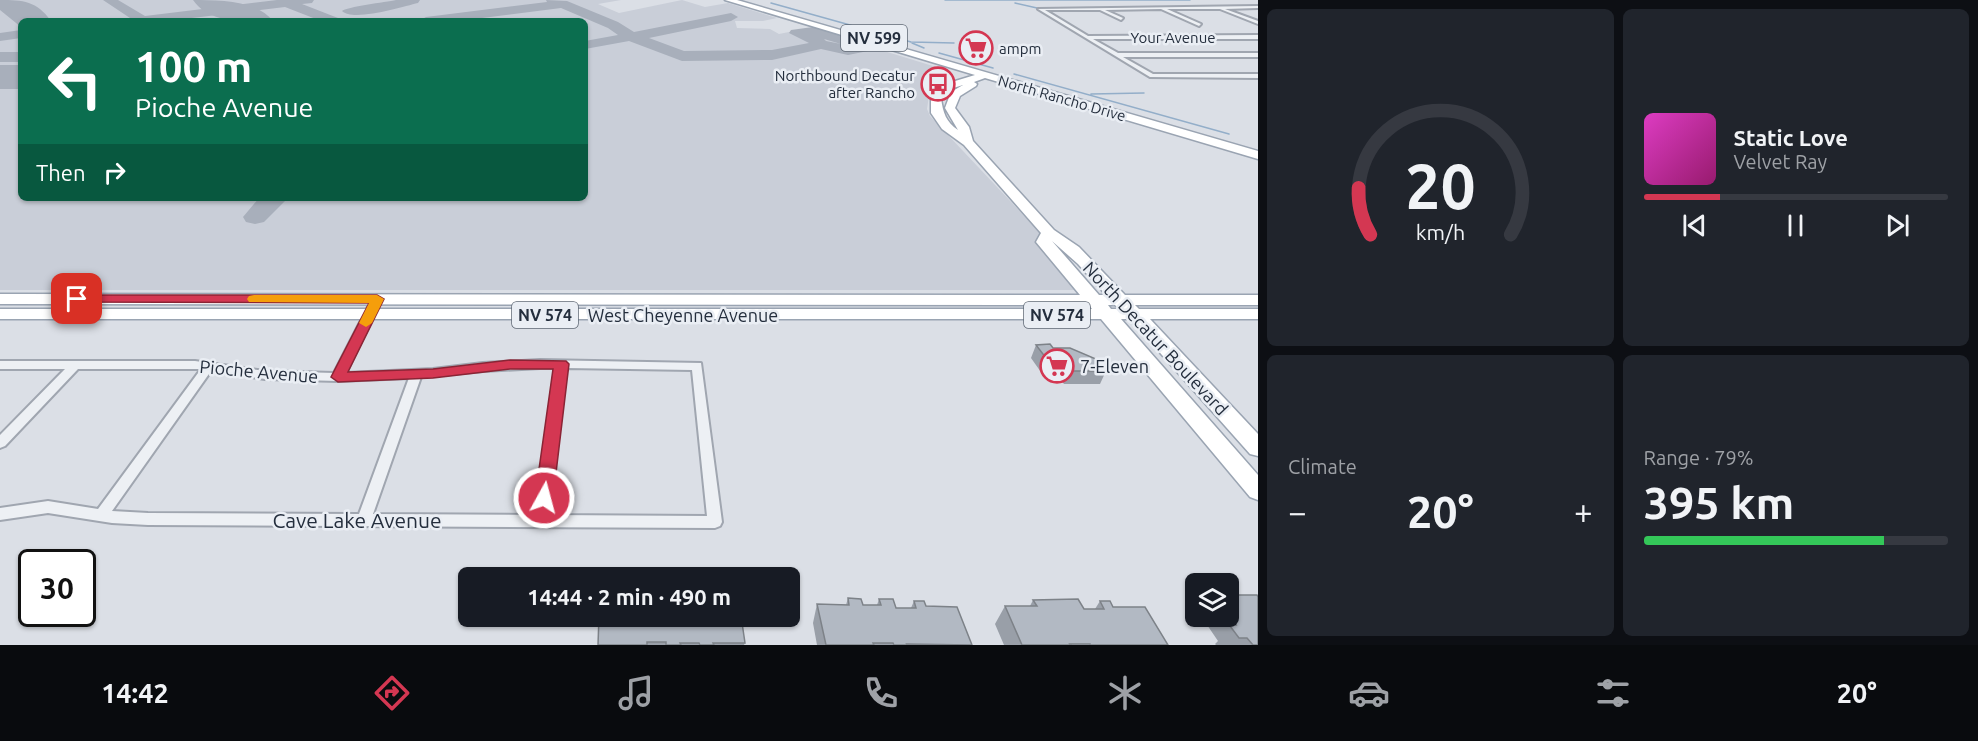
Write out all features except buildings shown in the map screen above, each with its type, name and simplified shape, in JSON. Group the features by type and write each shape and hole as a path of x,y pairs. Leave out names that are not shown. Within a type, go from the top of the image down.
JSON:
{"main road":[{"name":"North Rancho Drive","path":"729,0 923,58 992,75 1020,85 1235,145 1258,149"},
{"name":"North Rancho Drive","path":"748,1 1235,145 1258,155"},
{"path":"835,31 876,38"},
{"name":"North Decatur Boulevard","path":"923,58 956,73 957,78 936,98 936,113 946,127 968,142 1049,233 1066,242 1106,305"},
{"path":"946,87 992,75"},
{"name":"North Decatur Boulevard","path":"968,142 963,127 950,108 955,94 992,75"},
{"path":"973,84 1020,85"},
{"name":"North Decatur Boulevard","path":"1049,233 1044,242 1106,305 1258,491"},
{"name":"West Cheyenne Avenue","path":"0,299 96,299 373,307"},
{"path":"81,314 96,299"},
{"name":"West Cheyenne Avenue","path":"0,314 373,307 1106,305 1258,300"},
{"name":"West Cheyenne Avenue","path":"1106,305 1136,315 1258,314"},
{"name":"North Decatur Boulevard","path":"1136,315 1258,448"}],"street":[{"path":"1216,7 1256,22"},
{"path":"1258,7 1040,9 1152,76 1258,76"},
{"path":"1099,8 1121,19"},
{"path":"1160,8 1199,25"},
{"name":"Your Avenue","path":"1087,37 1258,37"},
{"path":"1118,55 1258,55"},
{"path":"338,377 373,307"},
{"name":"Pioche Avenue","path":"0,364 209,366 265,375 338,377 416,374 510,365 697,366 715,522"},
{"path":"0,443 75,364"},
{"path":"541,521 561,364"},
{"path":"102,515 209,366"},
{"path":"364,520 416,374"},
{"name":"Cave Lake Avenue","path":"0,514 48,507 148,519 715,522"}],"shaded area":[{"path":"0,0 621,0 598,4 619,13 682,0 705,7 728,3 777,18 763,21 735,21 737,28 770,29 779,34 809,28 946,70 951,74 929,96 927,109 930,116 1094,290 0,290"}],"waterway":[{"path":"945,0 1190,0"},
{"path":"771,3 911,42 954,43"},
{"path":"1015,3 1037,8"},
{"path":"912,43 924,48"},
{"path":"939,53 993,68"},
{"path":"1014,74 1229,134"},
{"path":"1091,94 1144,93"}],"taxiway":[{"path":"109,0 140,18"},
{"path":"286,3 308,0"},
{"path":"348,11 362,11 414,0"},
{"path":"552,0 562,4"},
{"path":"282,1 286,3"},
{"path":"158,18 286,3"},
{"path":"286,3 325,18"},
{"path":"450,18 562,4"},
{"path":"562,4 613,25 628,36 588,45"},
{"path":"633,37 731,17"},
{"path":"633,37 682,56 772,55 821,45 848,50 863,48 813,31 796,33 819,42 817,45"},
{"path":"0,37 18,34"},
{"path":"626,34 633,37"},
{"path":"0,57 18,57"},
{"path":"255,217 271,201"}],"runway":[{"path":"6,0 30,18"},
{"path":"208,0 249,18"},
{"path":"0,77 18,77"}],"slow traffic":[{"path":"254,299 377,299 366,323"}],"place":[{"name":"ampm","path":"976,48"},
{"name":"Northbound Decatur after Rancho","path":"938,84"},
{"name":"7-Eleven","path":"1057,366"}],"route":[{"path":"77,299 377,299 338,377 433,373 510,365 561,364 544,498"}]}
